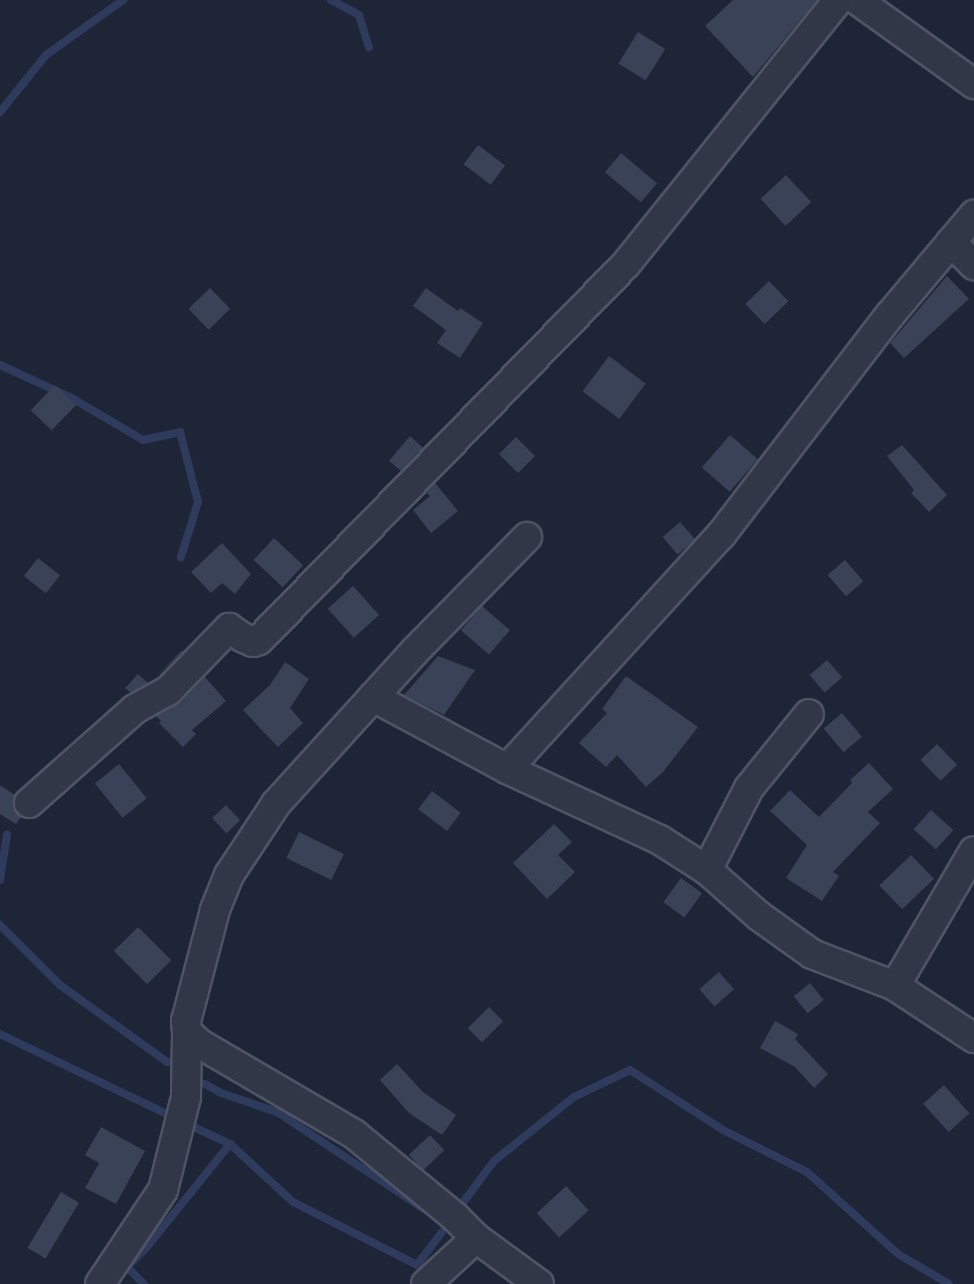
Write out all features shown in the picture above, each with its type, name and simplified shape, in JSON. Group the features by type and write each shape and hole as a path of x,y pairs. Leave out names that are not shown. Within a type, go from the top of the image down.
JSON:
{"street":[{"path":"29,803 135,709 168,691 229,628 253,642 259,640 626,264 838,0"},
{"path":"857,0 974,84"},
{"path":"507,769 721,535 890,315 974,215"},
{"path":"951,242 974,265"},
{"path":"100,1284 163,1190 186,1097 186,1021 215,910 229,875 276,804 373,697 527,537"},
{"path":"373,697 507,769 639,829 707,870 759,916 812,954 895,986 974,1038"},
{"path":"707,870 749,788 809,714"},
{"path":"895,986 974,851"},
{"path":"187,1032 200,1044 354,1134 455,1217 476,1238 539,1284"},
{"path":"426,1284 476,1238"}],"building":[{"path":"733,0 817,0 753,77 705,26"},
{"path":"638,32 665,49 646,80 618,63"},
{"path":"478,145 505,165 491,185 464,164"},
{"path":"621,153 657,183 641,202 605,172"},
{"path":"786,175 811,202 786,226 760,199"},
{"path":"947,276 969,299 904,358 890,343"},
{"path":"769,281 788,301 765,324 745,304"},
{"path":"210,288 230,309 209,330 188,309"},
{"path":"426,288 458,311 460,308 483,323 460,358 437,343 446,330 413,306"},
{"path":"609,356 646,384 619,419 583,391"},
{"path":"55,385 76,405 52,430 31,410"},
{"path":"730,435 758,459 730,492 702,467"},
{"path":"410,436 423,448 401,471 389,461"},
{"path":"516,437 535,456 518,473 499,454"},
{"path":"902,445 947,495 929,512 911,493 914,490 887,456"},
{"path":"435,483 458,511 431,533 413,510 430,496 426,493"},
{"path":"680,522 695,539 678,554 663,537"},
{"path":"274,538 303,565 283,587 254,560"},
{"path":"222,543 251,574 235,594 222,583 211,593 191,572"},
{"path":"38,558 60,575 46,593 24,576"},
{"path":"845,560 863,581 846,596 828,575"},
{"path":"353,586 379,615 354,638 328,609"},
{"path":"482,606 510,630 489,654 461,630"},
{"path":"182,650 183,651 152,681"},
{"path":"438,656 475,670 444,715 404,695"},
{"path":"827,660 842,677 825,692 810,675"},
{"path":"285,662 309,679 290,708 303,723 278,747 243,710 270,685"},
{"path":"138,674 148,683 131,693 125,688"},
{"path":"626,676 698,727 663,772 646,787 617,755 606,767 579,743 607,713 602,709"},
{"path":"205,677 226,701 192,730 196,734 183,747 159,723 161,721 156,716 180,703"},
{"path":"842,713 862,737 844,752 824,728"},
{"path":"937,744 957,765 941,781 920,760"},
{"path":"869,763 893,789 868,812 880,823 833,872 839,876 822,901 786,878 807,845 770,811 790,790 819,817 852,783 850,780"},
{"path":"119,764 147,798 123,818 95,784"},
{"path":"0,785 15,795 13,807 21,817 16,824 0,814"},
{"path":"432,791 461,813 447,831 418,809"},
{"path":"226,805 240,820 226,833 212,818"},
{"path":"931,810 953,830 936,849 914,829"},
{"path":"554,824 572,842 558,855 575,872 547,899 513,863"},
{"path":"299,832 344,854 331,880 286,858"},
{"path":"911,855 934,879 902,909 879,886"},
{"path":"681,878 702,893 684,918 663,902"},
{"path":"138,927 171,960 147,984 114,951"},
{"path":"719,972 734,989 714,1006 699,989"},
{"path":"810,983 824,1000 808,1013 794,996"},
{"path":"489,1007 503,1021 482,1042 468,1028"},
{"path":"775,1021 798,1034 795,1039 828,1074 814,1088 795,1067 760,1048"},
{"path":"397,1064 423,1092 456,1115 442,1135 409,1113 380,1080"},
{"path":"944,1085 969,1113 949,1132 923,1104"},
{"path":"101,1127 145,1151 116,1204 85,1188 99,1163 85,1155"},
{"path":"430,1135 444,1150 423,1170 409,1155"},
{"path":"566,1186 589,1210 559,1237 537,1213"},
{"path":"61,1192 79,1203 46,1259 28,1248"}],"waterway":[{"path":"0,112 46,55 123,0"},
{"path":"331,0 359,15 369,48"},
{"path":"0,365 70,397 143,440 180,432 198,502 181,557"},
{"path":"0,880 7,835"},
{"path":"0,925 60,985 167,1062"},
{"path":"0,1034 175,1118"},
{"path":"465,1200 494,1161 574,1097 630,1070 723,1130 807,1172 898,1254 949,1284"},
{"path":"205,1084 221,1093 277,1112 424,1209"},
{"path":"185,1123 230,1144 293,1202 417,1265 442,1232"},
{"path":"144,1284 127,1267 146,1248 230,1144"}]}
